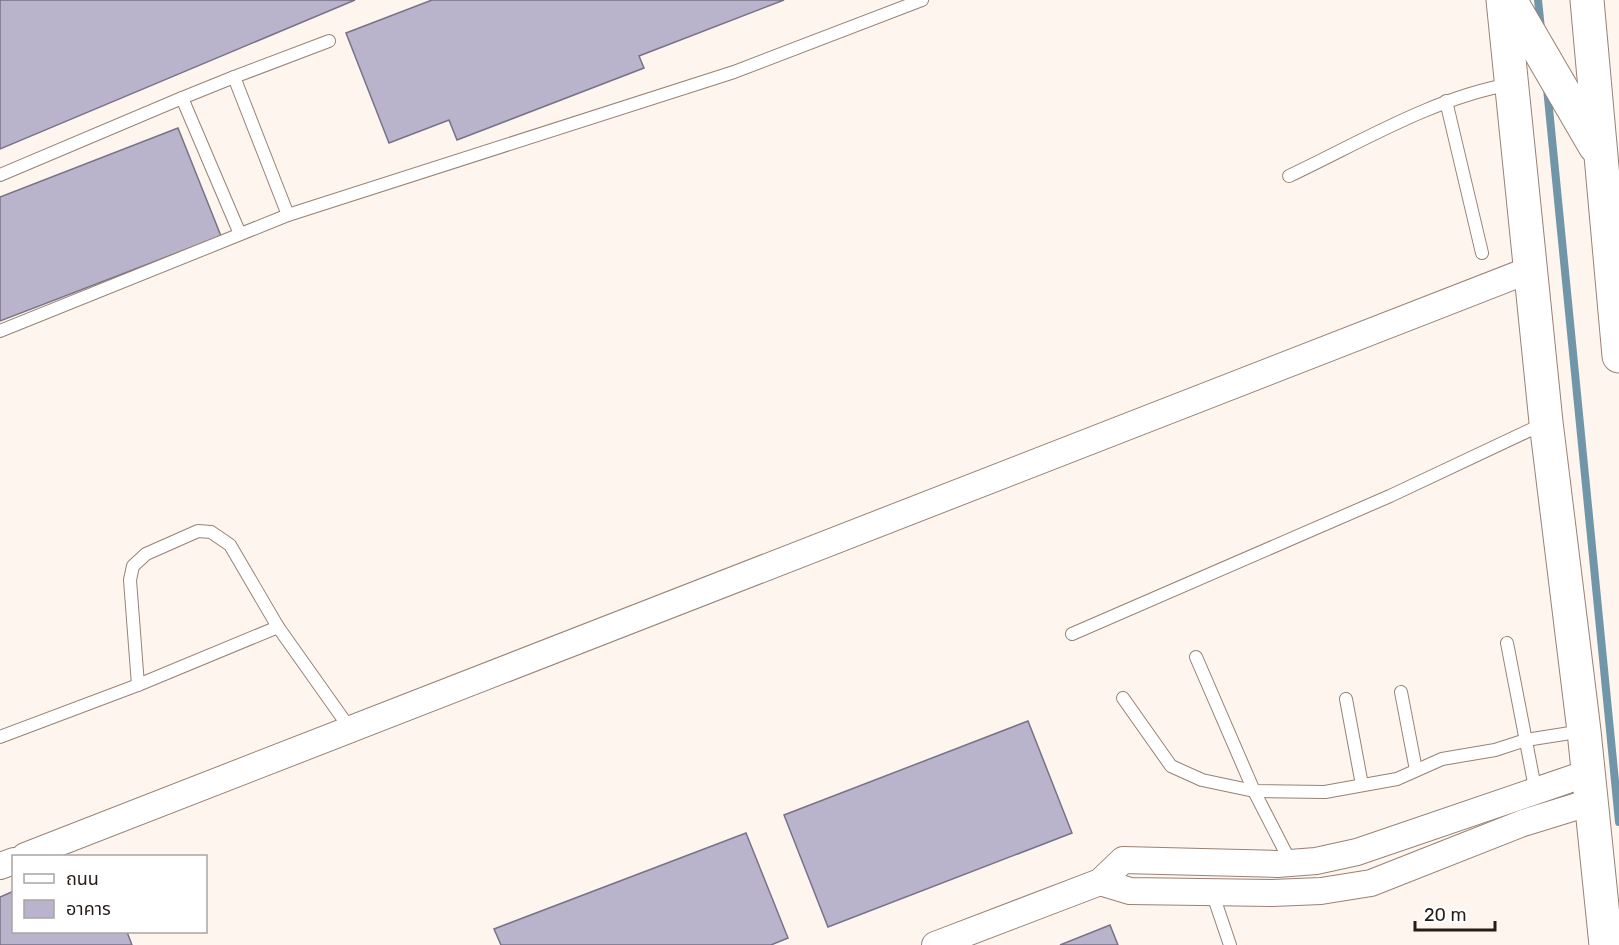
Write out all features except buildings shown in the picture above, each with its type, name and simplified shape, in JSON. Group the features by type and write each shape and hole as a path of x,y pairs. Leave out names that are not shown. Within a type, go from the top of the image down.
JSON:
{"main road":[{"path":"1503,0 1546,422 1584,731 1606,945"},
{"path":"1510,0 1600,155"},
{"path":"1587,0 1619,356"}],"street":[{"path":"28,855 1532,269"},
{"path":"935,945 1100,882 1123,860 1291,863 1316,861 1357,852 1535,790 1590,787"},
{"path":"1100,882 1130,891 1212,892 1301,892 1371,883 1543,817 1590,787"}],"lane":[{"path":"0,331 288,215 734,72 922,0"},
{"path":"0,175 182,98 329,41"},
{"path":"234,77 288,215"},
{"path":"1289,176 1446,101 1483,89 1512,84"},
{"path":"182,98 240,234"},
{"path":"1446,101 1482,253"},
{"path":"1072,634 1390,496 1546,422"},
{"path":"138,685 130,580 133,566 146,554 198,531 212,532 230,546 278,627 351,730"},
{"path":"0,737 138,685 278,627"},
{"path":"1507,643 1535,790 1543,817"},
{"path":"1196,657 1254,791 1291,863"},
{"path":"1401,692 1416,770"},
{"path":"1123,698 1171,766 1202,780 1254,791 1325,792 1397,779 1442,759 1496,750 1526,740 1584,731"},
{"path":"1346,699 1362,785"},
{"path":"1212,892 1230,945"}],"waterway":[{"path":"1538,0 1541,29"},
{"path":"1547,88 1619,822"}]}
